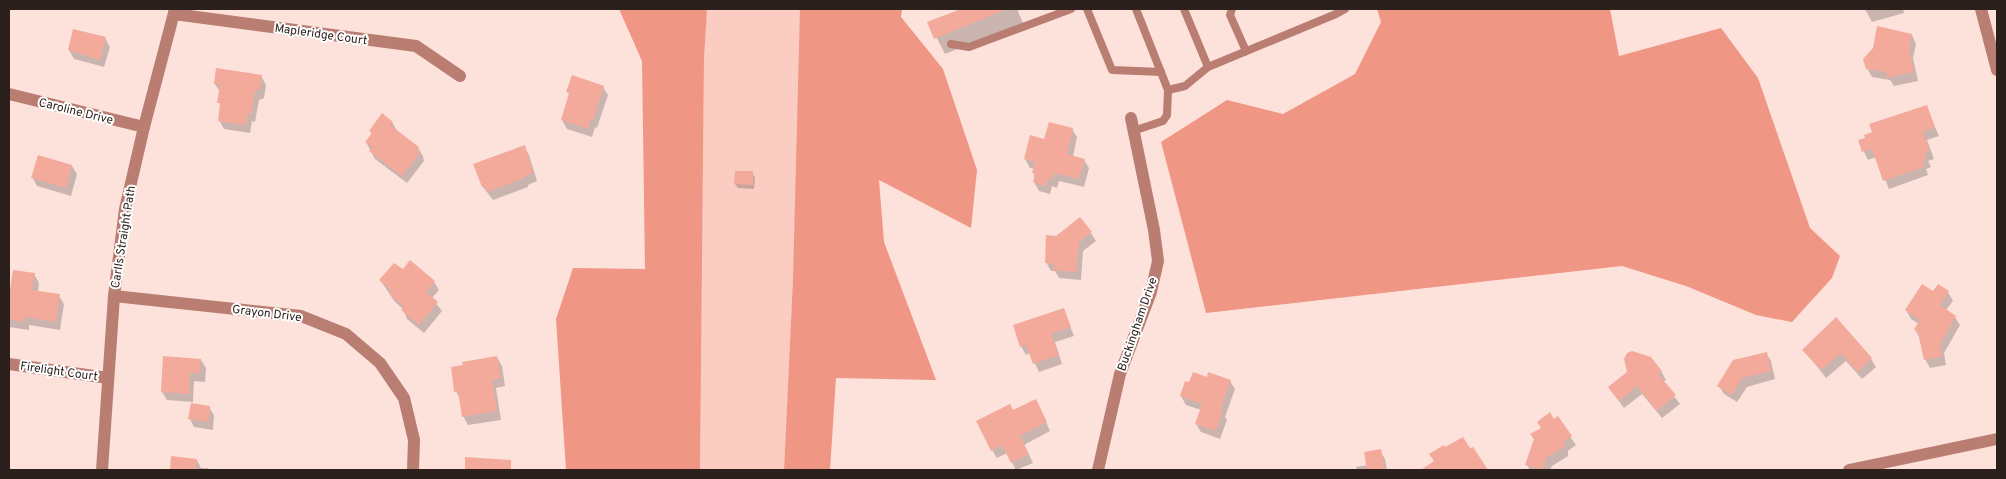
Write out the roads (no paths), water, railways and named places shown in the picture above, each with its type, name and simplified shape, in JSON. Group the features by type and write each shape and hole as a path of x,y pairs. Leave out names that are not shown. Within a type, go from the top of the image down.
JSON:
{"street":[{"path":"1981,9 1997,70"},
{"name":"Mapleridge Court","path":"174,11 416,46 460,76"},
{"name":"Carlls Straight Path","path":"102,470 114,296 125,209 174,11"},
{"name":"Caroline Drive","path":"9,94 144,127"},
{"name":"Buckingham Drive","path":"1098,470 1120,374 1151,292 1158,261 1154,230 1132,125"},
{"name":"Grayon Drive","path":"114,296 301,316 346,334 380,363 404,398 414,440 413,470"},
{"name":"Firelight Court","path":"9,364 108,378"},
{"path":"1849,470 1997,439"}],"lane":[{"path":"951,44 969,48 1071,9"},
{"path":"1087,9 1112,70 1161,72"},
{"path":"1132,125 1163,121 1167,114 1168,90 1136,9"},
{"path":"1184,9 1208,66"},
{"path":"1232,9 1230,15 1246,51"},
{"path":"1168,90 1185,86 1208,66 1345,9"}]}
